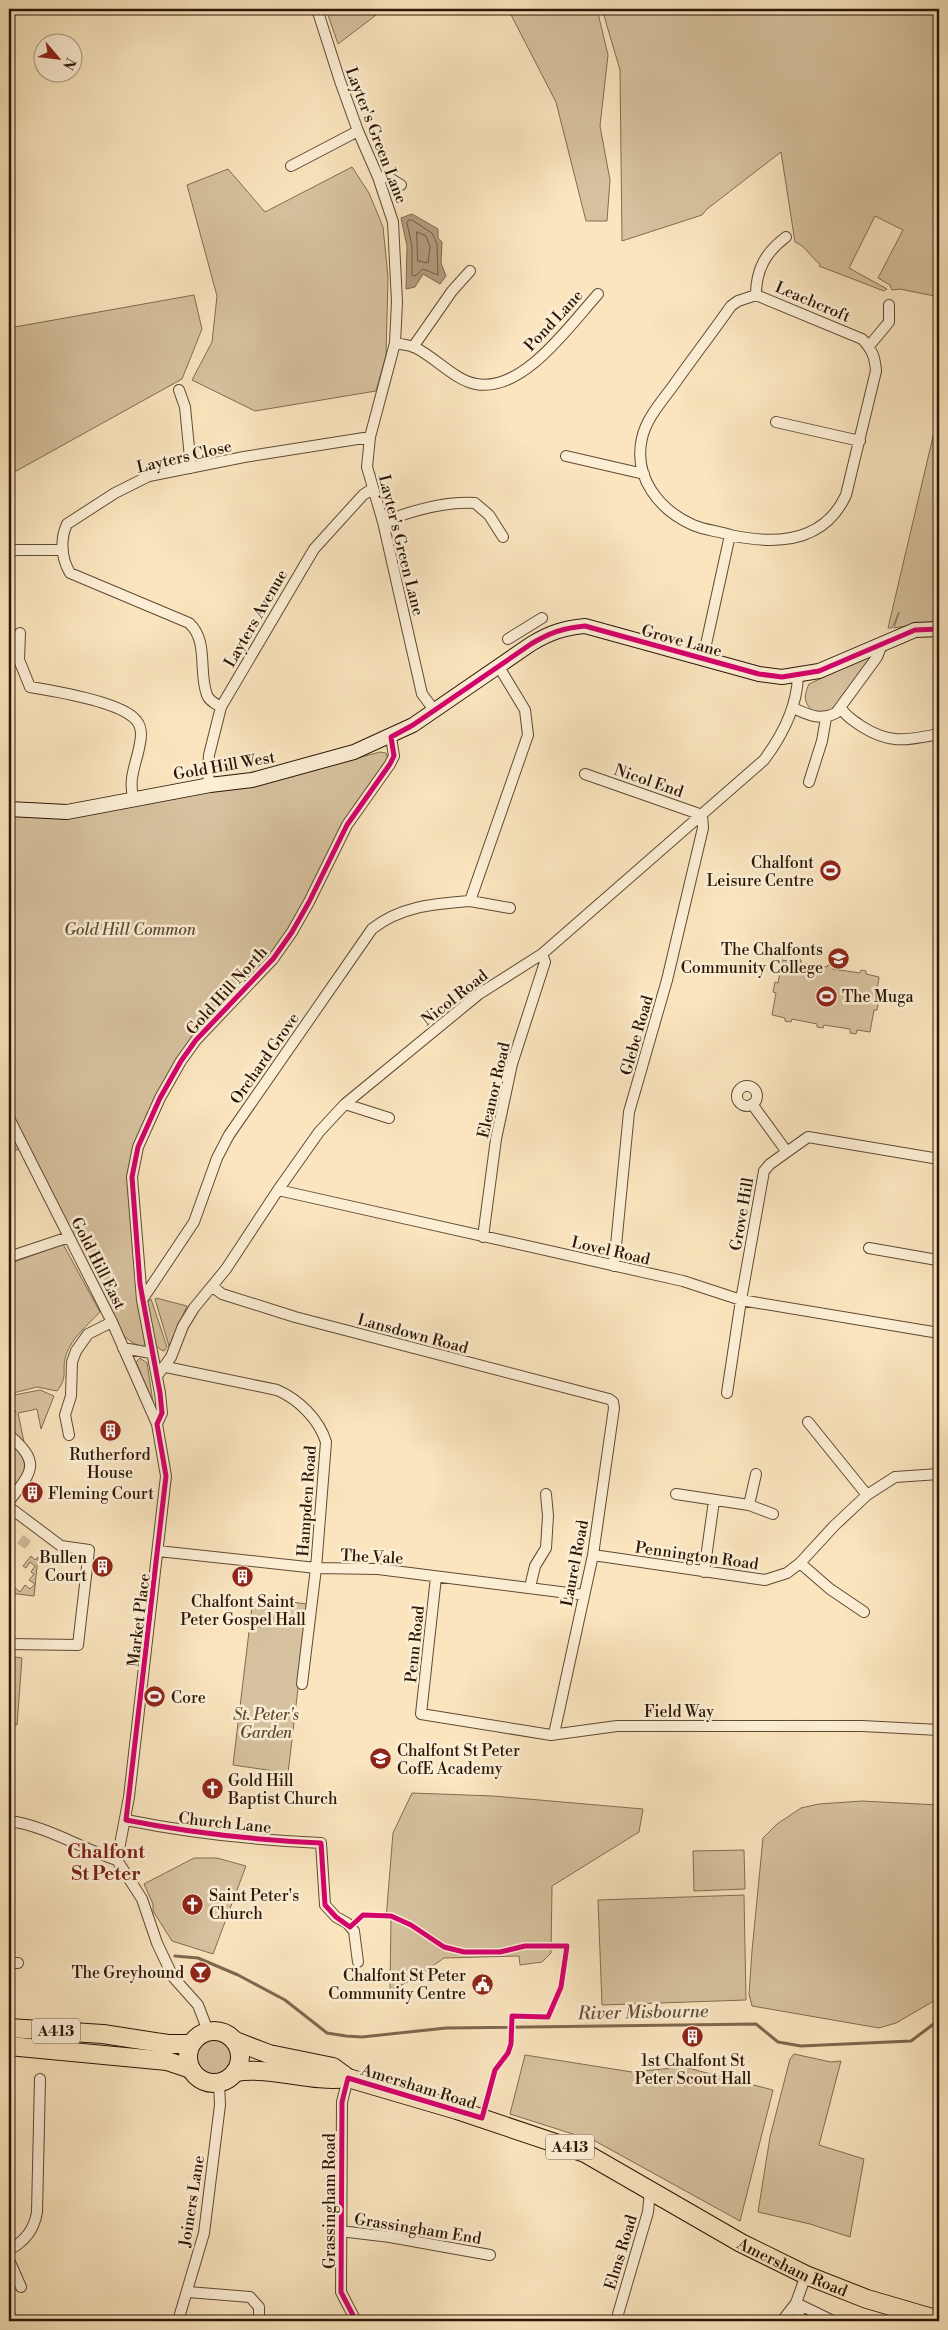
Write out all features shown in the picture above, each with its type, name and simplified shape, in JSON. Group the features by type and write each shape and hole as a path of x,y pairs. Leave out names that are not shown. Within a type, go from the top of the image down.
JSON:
{"highway":[{"name":"A413","path":"9,2028 103,2034 168,2044 191,2044"},
{"name":"A413","path":"208,2031 223,2032 235,2041"},
{"path":"191,2068 188,2052 191,2044 196,2038 208,2031"},
{"path":"235,2041 240,2056 235,2072"},
{"name":"Amersham Road","path":"235,2041 269,2054 333,2067 348,2078 457,2110 585,2153 740,2243 806,2275 867,2299 939,2320"},
{"name":"A413","path":"9,2046 167,2061 191,2068 202,2080 219,2082 235,2072"},
{"name":"Amersham Road","path":"235,2072 259,2069 330,2080 348,2078"}],"street":[{"name":"Layter's Green Lane","path":"317,9 358,131 378,177 393,222 397,302 395,343 370,437 367,467 383,522 422,694 434,710"},
{"path":"291,166 358,131"},
{"path":"378,177 388,177 401,185"},
{"path":"756,294 758,270 764,257 786,237"},
{"path":"413,347 452,291 470,271"},
{"name":"Pond Lane","path":"395,343 413,347 447,369 476,384 507,382 537,362 598,294"},
{"name":"Leachcroft","path":"756,294 862,339 869,346 875,358 876,371 860,441 841,507 828,523 806,534 785,539 750,539 694,525 672,512 651,493 644,474 642,438 654,413 731,306 756,294"},
{"path":"869,346 888,322 889,305"},
{"path":"179,390 185,407 191,468"},
{"path":"776,422 860,441"},
{"name":"Layters Close","path":"221,707 212,702 207,694 200,642 196,629 189,623 70,573 65,564 63,550 64,531 73,518 132,483 149,476 370,437"},
{"path":"566,456 644,474"},
{"name":"Layters Avenue","path":"210,785 208,774 209,755 221,707 285,595 314,549 363,495 372,489"},
{"path":"383,522 455,503 475,503 485,511 504,538"},
{"path":"702,658 730,535"},
{"path":"9,550 63,550"},
{"path":"508,639 542,618"},
{"name":"Grove Lane","path":"434,710 531,644 564,628 584,626 759,674 782,677 798,676 837,664 883,642 915,630 939,629"},
{"path":"522,632 531,644"},
{"path":"20,633 19,660 30,687 67,693 104,704 133,717 139,724 141,732 140,744 132,775 134,800"},
{"path":"794,708 814,717 826,718 841,708 877,657 883,642"},
{"path":"470,901 528,735 525,710 499,667"},
{"name":"Nicol Road","path":"157,1376 166,1367 188,1317 213,1287 319,1132 345,1104 479,994 542,954 764,760 773,748 794,708 798,691 798,676"},
{"path":"841,708 846,715 876,735 892,740 906,740 939,734"},
{"name":"Gold Hill West","path":"9,809 67,812 283,773 354,752 390,737 413,725 434,710"},
{"path":"809,782 822,741 826,718"},
{"name":"Gold Hill North","path":"157,1424 162,1413 157,1376 142,1300 132,1177 138,1147 160,1098 180,1061 196,1040 273,959 292,932 347,825 390,764 394,756 390,737"},
{"name":"Nicol End","path":"585,774 702,815"},
{"name":"Glebe Road","path":"614,1266 629,1112 667,980 703,828 702,815"},
{"name":"Orchard Grove","path":"142,1300 194,1222 217,1158 229,1135 372,928 387,917 424,904 470,901 510,908"},
{"name":"Eleanor Road","path":"483,1237 496,1139 512,1064 545,962 542,954"},
{"path":"345,1104 389,1118"},
{"path":"752,1104 786,1152"},
{"name":"Gold Hill East","path":"9,1118 112,1322 157,1424"},
{"name":"Grove Hill","path":"727,1393 764,1171 770,1164 808,1137 939,1158"},
{"name":"Lovel Road","path":"278,1190 683,1281 741,1300 939,1333"},
{"path":"9,1257 69,1237"},
{"path":"869,1248 937,1260 939,1262"},
{"name":"Lansdown Road","path":"213,1287 222,1294 295,1317 609,1399"},
{"path":"69,1435 65,1415 70,1396 72,1362 76,1351 88,1334 112,1322"},
{"path":"123,1348 151,1353"},
{"name":"Hampden Road","path":"166,1367 277,1390 292,1398 311,1416 326,1442 316,1568 302,1684"},
{"name":"Laurel Road","path":"554,1734 593,1555 614,1408 613,1402 609,1399"},
{"path":"808,1422 867,1495"},
{"name":"Market Place","path":"117,1860 126,1820 166,1476 157,1424"},
{"path":"9,1436 23,1447 31,1463 27,1478 9,1501"},
{"path":"749,1505 756,1474"},
{"name":"Pennington Road","path":"593,1555 766,1580 787,1573 800,1563 834,1526 867,1495 895,1478 939,1474"},
{"path":"530,1587 535,1566 546,1548 548,1516 546,1494"},
{"path":"676,1494 749,1505 773,1514"},
{"path":"704,1572 714,1501"},
{"path":"9,1507 60,1546 89,1550 78,1645 9,1644"},
{"name":"The Vale","path":"158,1551 316,1568 378,1569 584,1595"},
{"path":"800,1563 830,1590 864,1612"},
{"name":"Penn Road","path":"422,1714 436,1577"},
{"name":"Field Way","path":"422,1714 554,1734 617,1726 862,1726 939,1730"},
{"name":"Church Lane","path":"126,1820 181,1831 230,1837 321,1843 325,1905 336,1917 348,1923 354,1931 358,1962"},
{"path":"9,1821 50,1832 117,1860 142,1899 157,1943 173,1977 198,2005 208,2031"},
{"name":"Grassingham Road","path":"348,2078 342,2102 341,2292 356,2321"},
{"path":"9,2250 20,2244 34,2227 37,2212 40,2080"},
{"name":"Joiners Lane","path":"178,2321 204,2233 220,2105 219,2082"},
{"name":"Elms Road","path":"616,2321 648,2212 650,2191"},
{"name":"Grassingham End","path":"340,2231 390,2237 490,2256"},
{"path":"9,2260 21,2287"},
{"path":"782,2321 796,2303 806,2275"},
{"path":"188,2292 250,2297 259,2307 259,2321"},
{"path":"796,2303 801,2321"},
{"path":"796,2303 833,2321"}],"green space":[{"path":"326,9 384,9 338,44"},
{"path":"508,9 597,9 608,55 600,126 610,180 607,221 586,221 556,102"},
{"path":"602,9 939,9 939,297 900,289 892,290 890,285 878,278 903,230 875,216 849,268 887,289 884,291 819,266 820,264 806,249 795,242 781,152 707,209 702,215 622,241 620,70"},
{"path":"352,167 369,193 383,227 388,277 386,355 376,391 255,411 192,380 212,342 217,296 187,185 228,169 265,212"},
{"path":"194,295 202,329 182,379 9,475 9,328"},
{"path":"939,411 939,621 894,628 899,612 892,628 888,628"},
{"path":"869,656 871,657 832,711 815,713 811,710 805,697 809,684"},
{"name":"Gold Hill Common","path":"380,752 386,753 388,759 295,920 273,954 206,1025 132,1154 139,1305 145,1344 142,1347 124,1336 26,1146 9,1153 9,813 282,778"},
{"name":"The Muga","path":"796,959 801,960 801,963 827,967 828,965 833,966 833,969 860,973 861,970 866,971 866,974 879,977 876,998 879,999 877,1010 874,1010 870,1032 857,1030 856,1034 850,1033 850,1029 824,1025 823,1028 817,1027 817,1024 792,1019 791,1022 785,1021 785,1018 772,1015 776,993 773,992 775,982 778,983 782,960 795,962"},
{"path":"63,1244 100,1312 72,1343 66,1355 63,1381 57,1391 37,1387 9,1394 9,1264"},
{"path":"151,1299 167,1347 164,1351 155,1344 152,1338 147,1303"},
{"path":"155,1299 187,1306 169,1346"},
{"path":"140,1358 147,1363 153,1402 136,1362"},
{"path":"40,1390 54,1396 41,1429 37,1409 18,1413 24,1442 9,1429 9,1420 16,1411 9,1405 9,1396"},
{"path":"9,1442 22,1456 24,1468 20,1479 9,1494"},
{"path":"31,1556 35,1560 38,1557 34,1596 9,1593 9,1583 20,1592 25,1585 30,1589 35,1584 29,1580 34,1574 31,1572 35,1566 30,1562 26,1568 23,1566"},
{"name":"St. Peter's Garden","path":"253,1598 308,1604 288,1773 233,1765"},
{"path":"9,1656 22,1658 17,1725 9,1724"},
{"path":"412,1793 493,1796 643,1809 639,1832 552,1886 551,1953 542,1962 520,1965 519,1956 444,1958 417,1977 390,1991 391,1919 386,1919 393,1833"},
{"path":"862,1801 939,1805 939,1998 896,2023 879,2028 752,2006 749,1994 763,1838 777,1824 801,1808 819,1804"},
{"path":"744,1850 745,1889 694,1891 693,1851"},
{"path":"194,1858 217,1858 246,1866 213,1954 172,1941 153,1911 153,1904 144,1884"},
{"path":"744,1895 746,2000 602,2005 598,1900"},
{"path":"214,2036 228,2041 233,2055 228,2069 214,2074 200,2069 195,2055 200,2041"},
{"path":"794,2054 831,2062 841,2061 819,2145 864,2159 850,2237 810,2224 758,2212 770,2137 790,2059"},
{"path":"525,2055 632,2072 684,2067 773,2090 740,2221 595,2141 510,2114"}],"water":[{"path":"412,214 438,229 438,238 442,242 441,263 446,276 440,284 423,274 415,287 406,289 407,246 401,218"}],"waterway":[{"name":"River Misbourne","path":"175,1956 198,1958 238,1975 285,2000 327,2033 346,2036 362,2037 446,2028 756,2024 778,2042 801,2046 911,2041 939,2020"}],"tunnel":[{"path":"21,1546 29,1536"}],"cycle path":[{"path":"356,2321 341,2292 342,2102 348,2078 482,2118 495,2070 508,2053 511,2044 512,2016 548,2017 561,1987 567,1946 525,1946 500,1952 464,1952 444,1947 411,1925 391,1916 363,1915 350,1927 336,1917 325,1905 321,1843 223,1835 126,1820 166,1476 157,1424 162,1413 160,1393 140,1284 132,1177 138,1147 160,1098 181,1061 196,1040 273,959 292,932 347,825 390,764 394,756 391,737 413,725 531,644 556,632 585,626 759,674 782,677 819,671 915,630 939,629"}],"place":[{"name":"Chalfont Leisure Centre","path":"830,871"},
{"name":"The Chalfonts Community College","path":"839,958"},
{"name":"The Muga","path":"826,996"},
{"name":"Rutherford House","path":"110,1430"},
{"name":"Fleming Court","path":"32,1493"},
{"name":"Bullen Court","path":"103,1566"},
{"name":"Chalfont Saint Peter Gospel Hall","path":"243,1577"},
{"name":"Core","path":"155,1697"},
{"name":"Chalfont St Peter CofE Academy","path":"381,1759"},
{"name":"Gold Hill Baptist Church","path":"212,1789"},
{"name":"Saint Peter's Church","path":"193,1904"},
{"name":"The Greyhound","path":"200,1972"},
{"name":"Chalfont St Peter Community Centre","path":"482,1984"},
{"name":"1st Chalfont St Peter Scout Hall","path":"693,2036"}],"district":[{"name":"Chalfont St Peter","path":"106,1862"}]}
